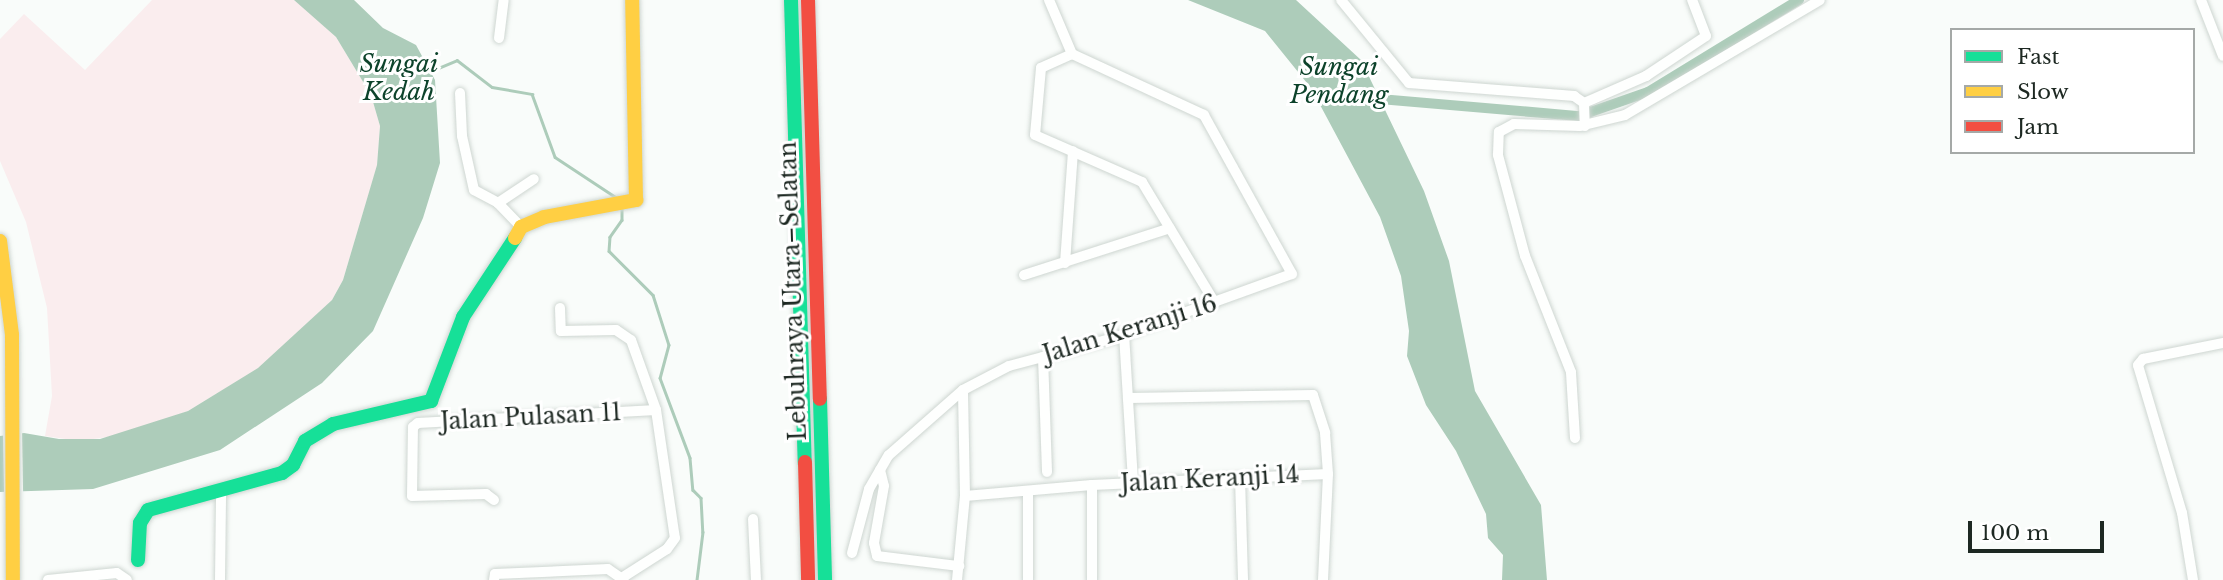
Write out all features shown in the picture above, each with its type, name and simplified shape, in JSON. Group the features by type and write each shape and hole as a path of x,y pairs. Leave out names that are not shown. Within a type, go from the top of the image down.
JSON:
{"main road":[{"path":"138,560 140,523 148,510 175,500 221,494 288,470 305,441 333,424 431,401 463,317 495,274 521,227 544,216 634,202 637,195 632,0"},
{"name":"Lebuhraya Utara–Selatan","path":"791,0 807,580"},
{"name":"Lebuhraya Utara–Selatan","path":"808,0 825,580"},
{"path":"0,241 12,335 13,580"}],"street":[{"path":"499,38 505,0"},
{"path":"1049,0 1072,54 1041,68 1035,135 1142,183 1215,303"},
{"path":"1341,0 1409,83 1567,95 1584,113"},
{"path":"1584,113 1706,36 1692,0"},
{"path":"1575,438 1571,372 1525,256 1500,165 1497,138 1503,128 1514,124 1640,107 1820,0"},
{"path":"2201,0 2223,56"},
{"name":"Jalan Keranji 16","path":"852,554 867,496 889,455 963,390 1009,366 1124,334 1287,278 1292,268 1204,115 1072,54"},
{"path":"460,93 472,185 481,197 498,203 521,227"},
{"path":"1065,263 1073,151"},
{"path":"498,203 534,179"},
{"path":"1024,275 1170,228"},
{"path":"494,580 495,574 608,569 624,579 667,549 675,538 656,410 625,335 616,330 561,331 560,308"},
{"path":"1124,334 1133,483"},
{"path":"2193,580 2182,513 2138,365 2143,359 2223,343"},
{"path":"1043,357 1047,472"},
{"path":"957,580 965,496 963,390"},
{"path":"1129,398 1304,393 1318,402 1328,474 1323,580"},
{"name":"Jalan Pulasan 11","path":"494,500 486,494 412,496 411,432 418,423 656,410"},
{"path":"880,470 884,486 874,543 877,556 959,566"},
{"name":"Jalan Keranji 14","path":"965,496 1092,485 1328,474"},
{"path":"1240,478 1243,580"},
{"path":"1091,580 1092,485"},
{"path":"1028,491 1028,580"},
{"path":"220,580 221,494"},
{"path":"753,519 756,580"},
{"path":"48,580 117,573 127,580"}],"shaded area":[{"path":"152,0 294,0 336,37 371,95 380,126 377,166 343,280 332,300 259,368 188,411 122,435 79,441 45,436 52,396 47,308 26,222 0,161 0,39 24,14 85,70"}],"water":[{"name":"Sungai Kedah","path":"294,0 354,0 383,28 416,45 435,80 440,163 423,218 373,331 322,383 220,450 93,489 0,492 0,436 24,433 59,439 100,439 188,411 258,368 332,300 343,280 377,165 380,126 371,95 336,37"},
{"name":"Sungai Pendang","path":"1188,0 1296,0 1361,60 1424,191 1449,261 1475,391 1541,505 1547,580 1502,580 1503,555 1488,538 1486,514 1456,451 1426,405 1407,356 1409,331 1401,276 1380,217 1311,88 1265,31"}],"pier":[{"path":"3,430 22,430 23,493 4,493"}],"waterway":[{"path":"1368,98 1579,116 1648,92 1799,0"},
{"path":"429,72 457,60 492,87 532,94 555,157 617,198"},
{"path":"622,207 622,220 610,237 609,251 653,295 669,345 660,378 690,458 693,490 701,498 703,532 697,580"}],"traffic: fast":[{"path":"791,0 805,462"},
{"path":"138,560 140,523 148,510 282,473 293,465 305,441 333,424 431,401 463,317 515,238"},
{"path":"820,399 825,580"}],"traffic: slow":[{"path":"515,238 521,227 544,217 636,200 632,0"},
{"path":"0,241 12,335 13,580"}],"traffic: jam":[{"path":"808,0 820,399"},
{"path":"805,462 808,580"}]}
